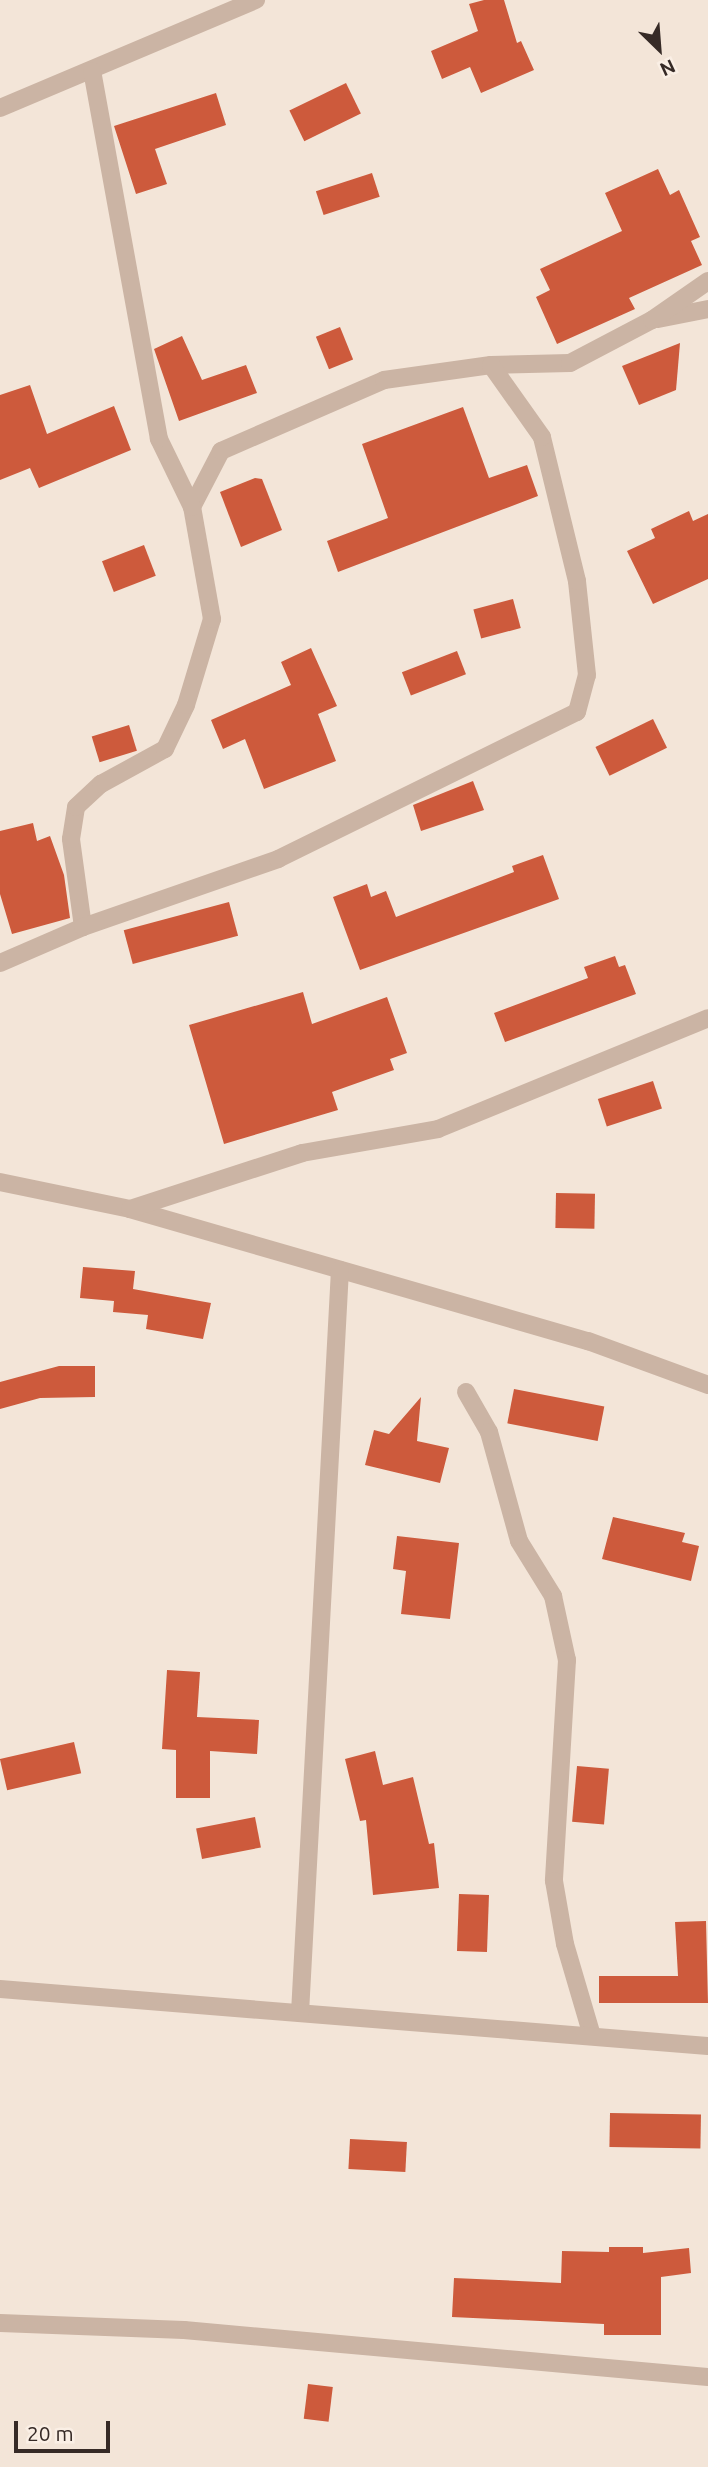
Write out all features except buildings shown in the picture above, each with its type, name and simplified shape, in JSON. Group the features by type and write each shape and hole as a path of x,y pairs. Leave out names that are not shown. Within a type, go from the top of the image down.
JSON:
{"street":[{"path":"0,108 256,0"},
{"path":"83,927 71,839 76,807 101,784 165,749 186,705 212,618 192,507 159,439 92,71"},
{"path":"192,507 221,451 384,380 491,365 570,363 652,320 708,281"},
{"path":"652,320 708,309"},
{"path":"0,963 83,927 278,859 576,712 587,675 577,581 542,437 491,365"},
{"path":"130,1209 302,1153 438,1129 708,1018"},
{"path":"0,1182 130,1209 588,1341 708,1385"},
{"path":"300,2012 340,1270"},
{"path":"466,1392 489,1432 519,1541 552,1596 567,1660 554,1881 565,1944 592,2036"},
{"path":"0,1989 708,2046"},
{"path":"0,2323 184,2330 708,2377"}]}
